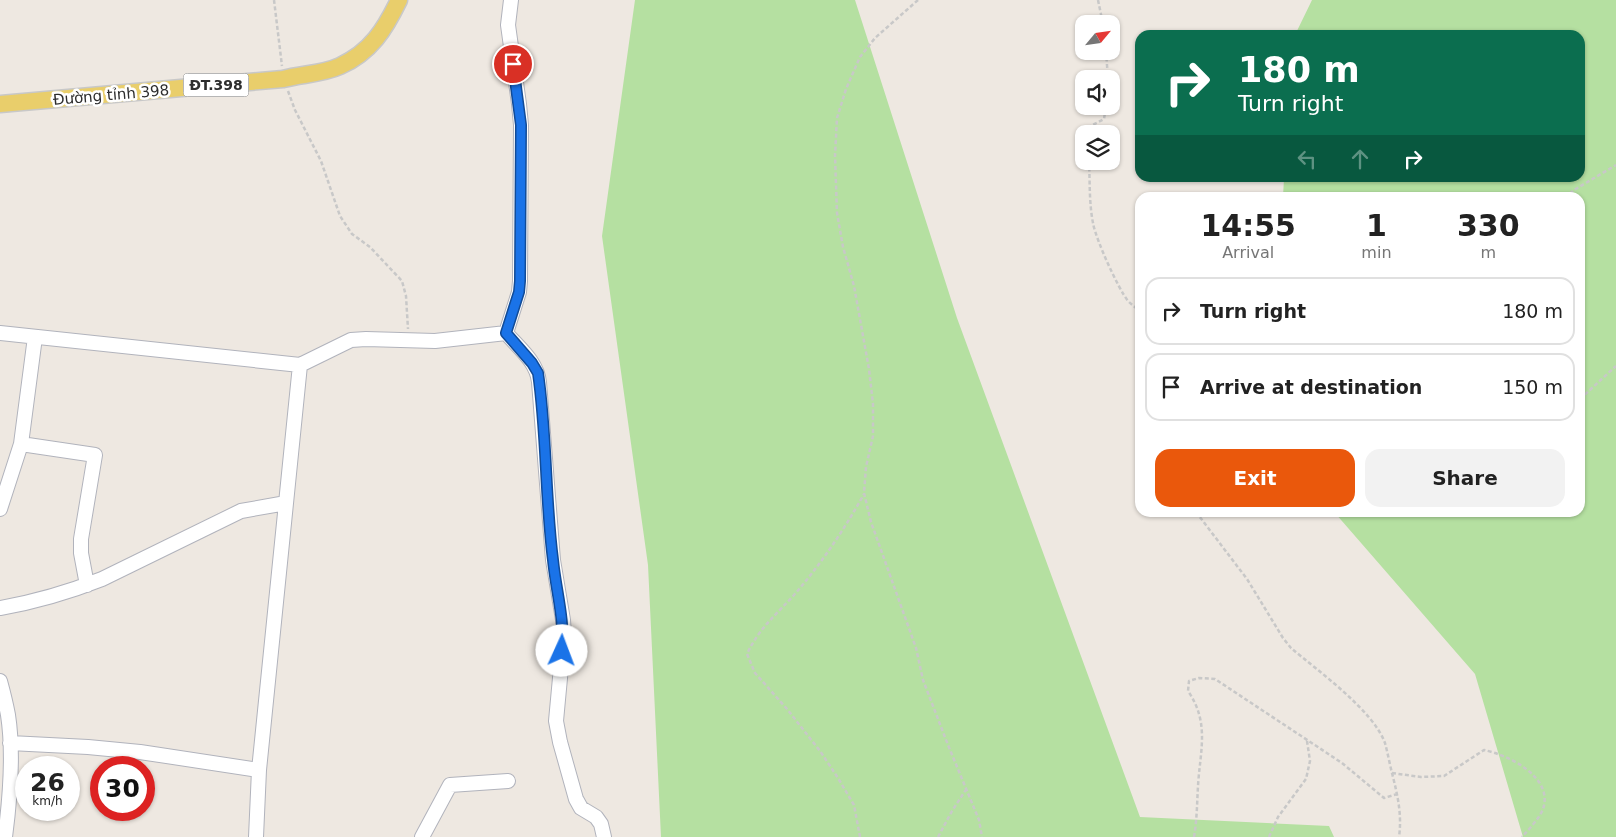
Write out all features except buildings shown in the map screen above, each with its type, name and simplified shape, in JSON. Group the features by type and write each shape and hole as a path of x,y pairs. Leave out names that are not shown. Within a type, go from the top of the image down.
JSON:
{"main road":[{"name":"Đường tỉnh 398","path":"0,104 283,79 340,66 368,47 381,34 399,0"}],"street":[{"path":"506,333 519,292 520,281 521,125 508,25 511,0"},
{"path":"0,333 300,365 352,340 435,341 506,333"},
{"path":"506,333 532,363 538,373 540,382 553,560 564,636 556,721 560,742 576,799 581,808 596,817 601,824 604,837"},
{"path":"0,508 21,444 35,337"},
{"path":"256,837 259,770 300,365"},
{"path":"21,444 95,455 81,539 81,553 87,585"},
{"path":"0,608 23,604 87,585 241,511 286,502"},
{"path":"0,681 8,715 10,743 8,813 5,837"},
{"path":"10,743 132,751 259,770"},
{"path":"422,837 450,785 508,780"}],"path":[{"path":"274,0 283,79 295,110 321,161 340,216 352,234 370,247 402,281 406,296 409,340"},
{"path":"918,0 875,38 860,57 846,89 837,118 835,156 837,213 843,247 854,286 873,404 873,436 866,467 864,493 871,522 916,648 923,680 980,820 982,837"},
{"path":"1098,0 1101,15"},
{"path":"1093,125 1104,119 1105,115"},
{"path":"1572,192 1616,164"},
{"path":"1089,170 1089,191 1093,224 1097,238 1122,293 1135,308"},
{"path":"1585,394 1616,366"},
{"path":"860,837 854,805 842,785 820,751 755,673 747,654 754,638 793,595 830,549 864,493"},
{"path":"1200,517 1247,579 1291,648 1365,712 1376,727 1385,742 1397,794 1400,812 1399,837"},
{"path":"1194,837 1203,737 1196,703 1188,691 1189,682 1199,678 1215,679 1342,763 1384,798 1397,794"},
{"path":"1269,837 1278,817 1306,779 1310,761 1307,741"},
{"path":"1392,773 1421,777 1444,776 1484,750 1498,753 1520,764 1535,777 1544,790 1543,808 1522,837"},
{"path":"938,837 967,788"}],"green space":[{"path":"635,0 855,0 957,318 1140,817 1329,826 1334,837 661,837 648,565 602,236"},
{"path":"1312,0 1616,0 1616,837 1523,837 1475,674 1338,517 1585,517 1585,192 1283,192 1284,182 1585,182 1585,30 1297,30"}],"route":[{"path":"513,64 521,125 520,281 519,292 506,333 532,363 538,373 540,382 553,560 563,620 564,636 562,651"}]}
